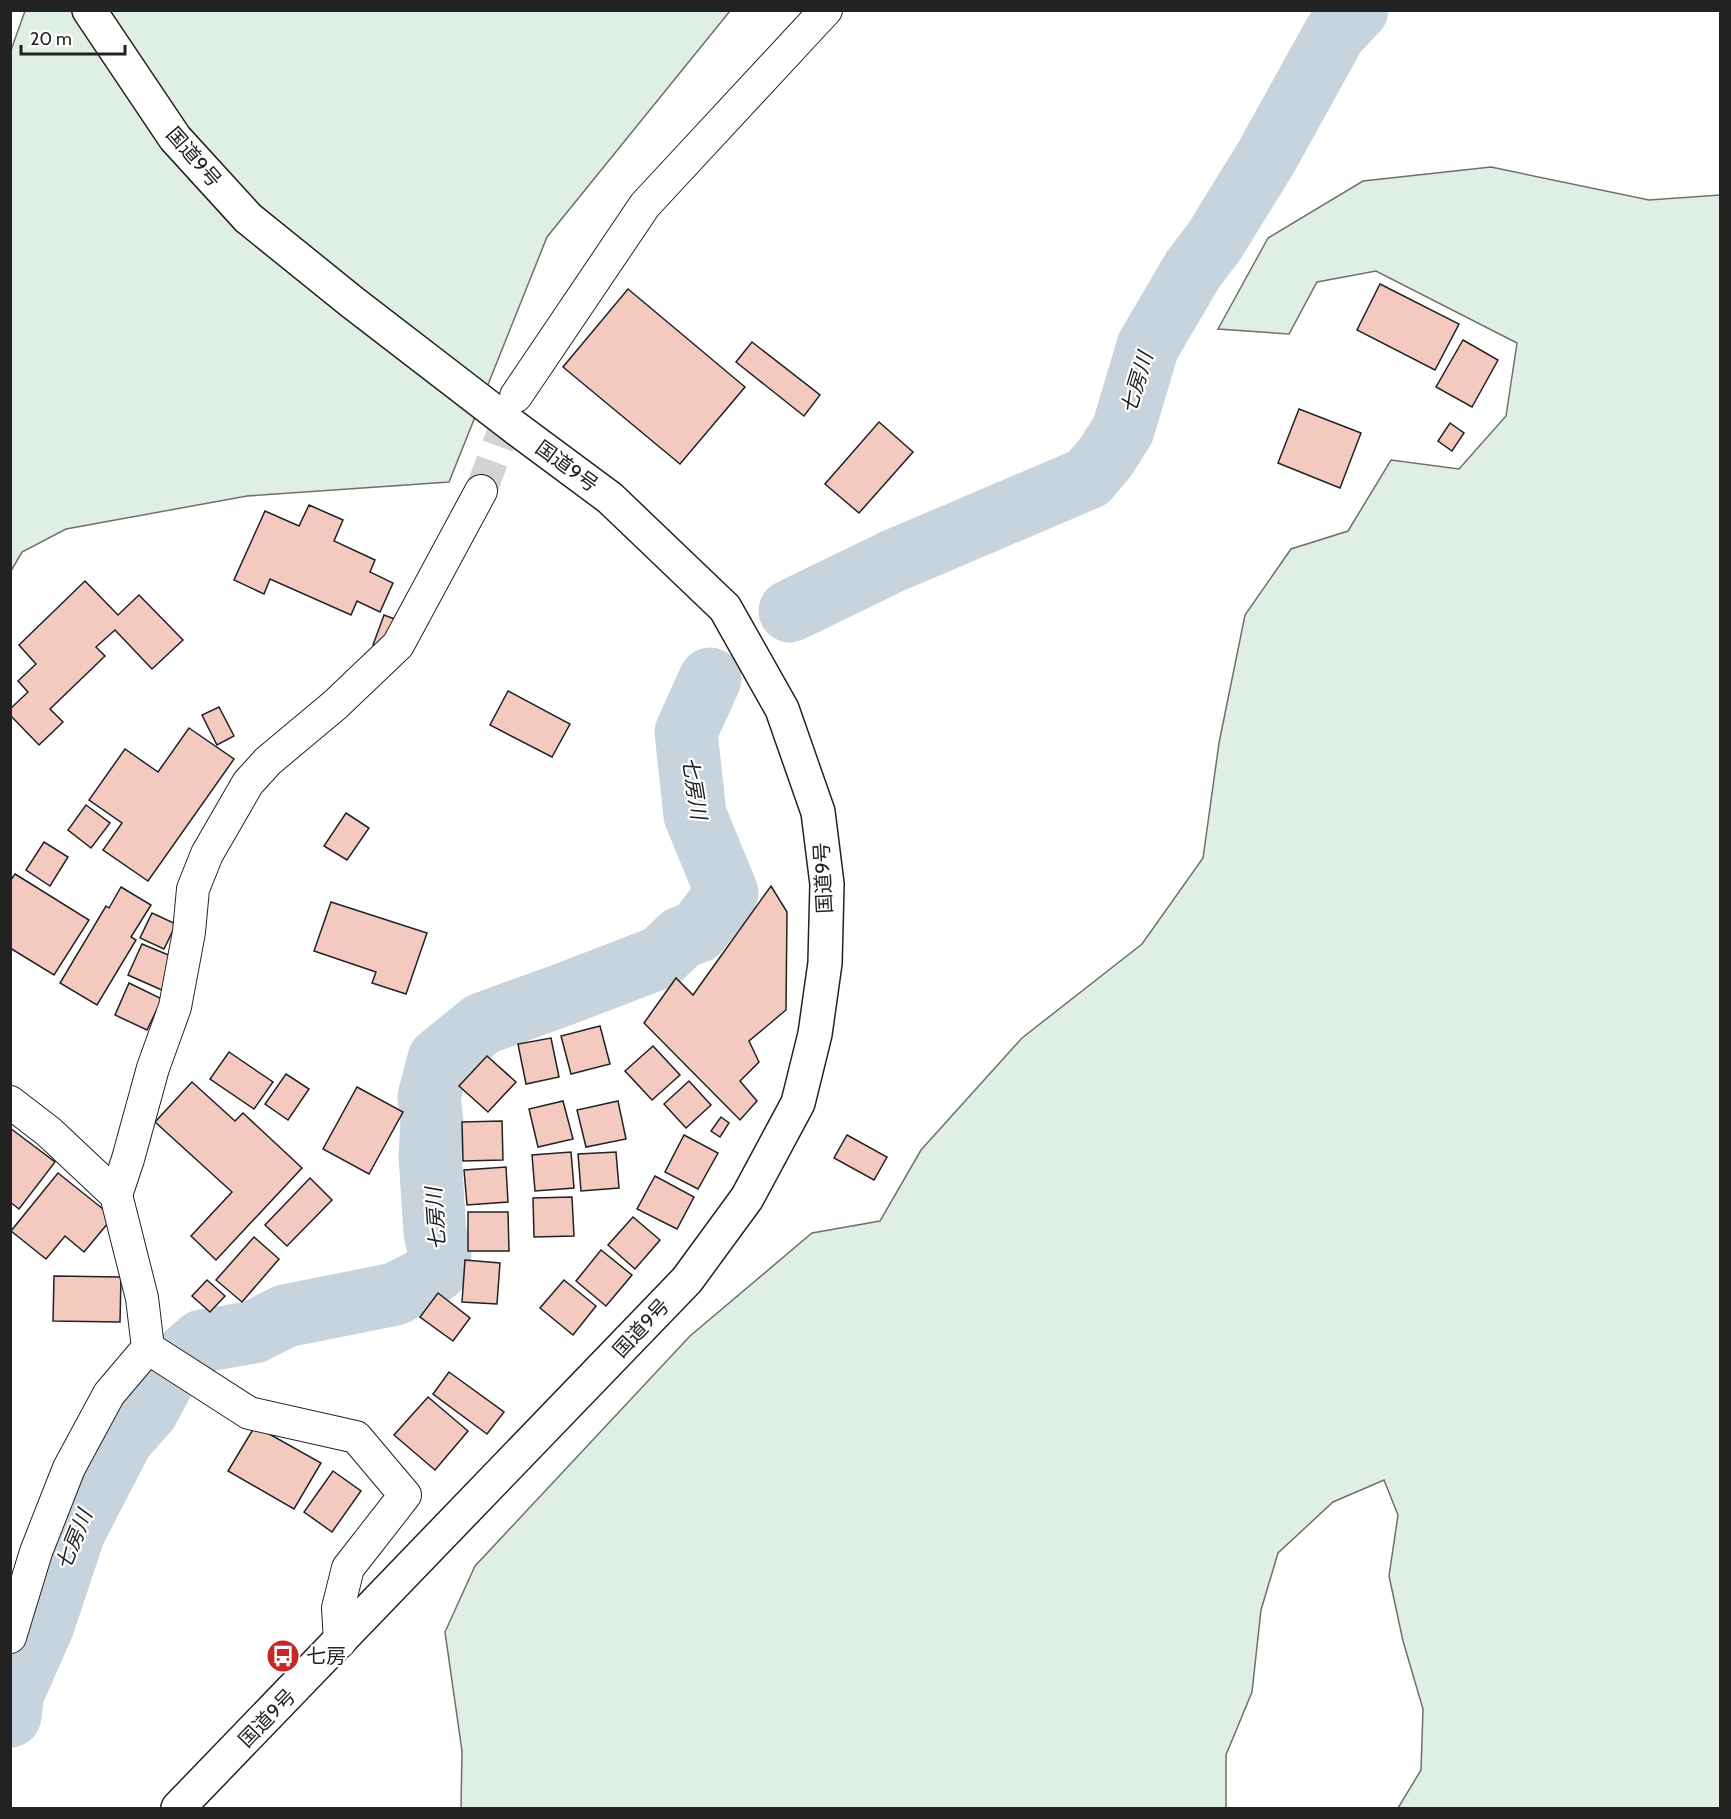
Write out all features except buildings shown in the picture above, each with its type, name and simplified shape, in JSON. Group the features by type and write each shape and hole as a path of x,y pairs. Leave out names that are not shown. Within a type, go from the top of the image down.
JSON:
{"highway":[{"name":"国道9号","path":"89,10 175,138 248,218 352,302 610,498 725,608 782,709 818,812 827,884 825,963 815,1034 798,1103 747,1198 687,1280 178,1809"}],"street":[{"path":"516,396 645,205 826,10"},
{"path":"116,1195 153,1068 175,1007 189,932 193,889 207,854 248,783 261,768 334,705 398,645 481,491"},
{"path":"10,1102 49,1132 116,1195 142,1298 148,1348 109,1394 69,1468 36,1552 10,1636"},
{"path":"148,1348 249,1413 356,1437 405,1495 348,1568 338,1608 340,1642"}],"green space":[{"path":"25,11 730,11 547,237 449,482 247,496 66,529 22,552 11,571 10,53"},
{"path":"1491,167 1649,200 1720,195 1720,1808 1398,1808 1421,1770 1423,1709 1403,1641 1389,1576 1398,1515 1384,1480 1333,1502 1278,1553 1261,1610 1252,1692 1226,1755 1226,1808 461,1808 462,1751 445,1632 475,1566 690,1336 812,1233 880,1221 921,1150 1022,1038 1142,944 1203,858 1219,743 1245,615 1291,549 1348,531 1391,460 1459,469 1506,416 1517,343 1376,271 1317,282 1289,334 1218,329 1268,238 1363,181"}],"waterway":[{"name":"七房川","path":"790,611 893,561 1088,478 1105,458 1123,430 1148,346 1194,268 1214,242 1267,156 1335,33 1357,10"},
{"name":"七房川","path":"10,1716 13,1693 43,1625 74,1532 122,1439 147,1411 169,1370 202,1341 254,1332 285,1316 395,1294 437,1270 440,1254 435,1233 430,1155 432,1123 429,1097 439,1059 482,1024 661,957 681,938 698,931 727,893 695,815 686,732 710,679"}],"tunnel":[{"path":"481,491 516,397"}],"place":[{"name":"七房","path":"283,1656"}]}
